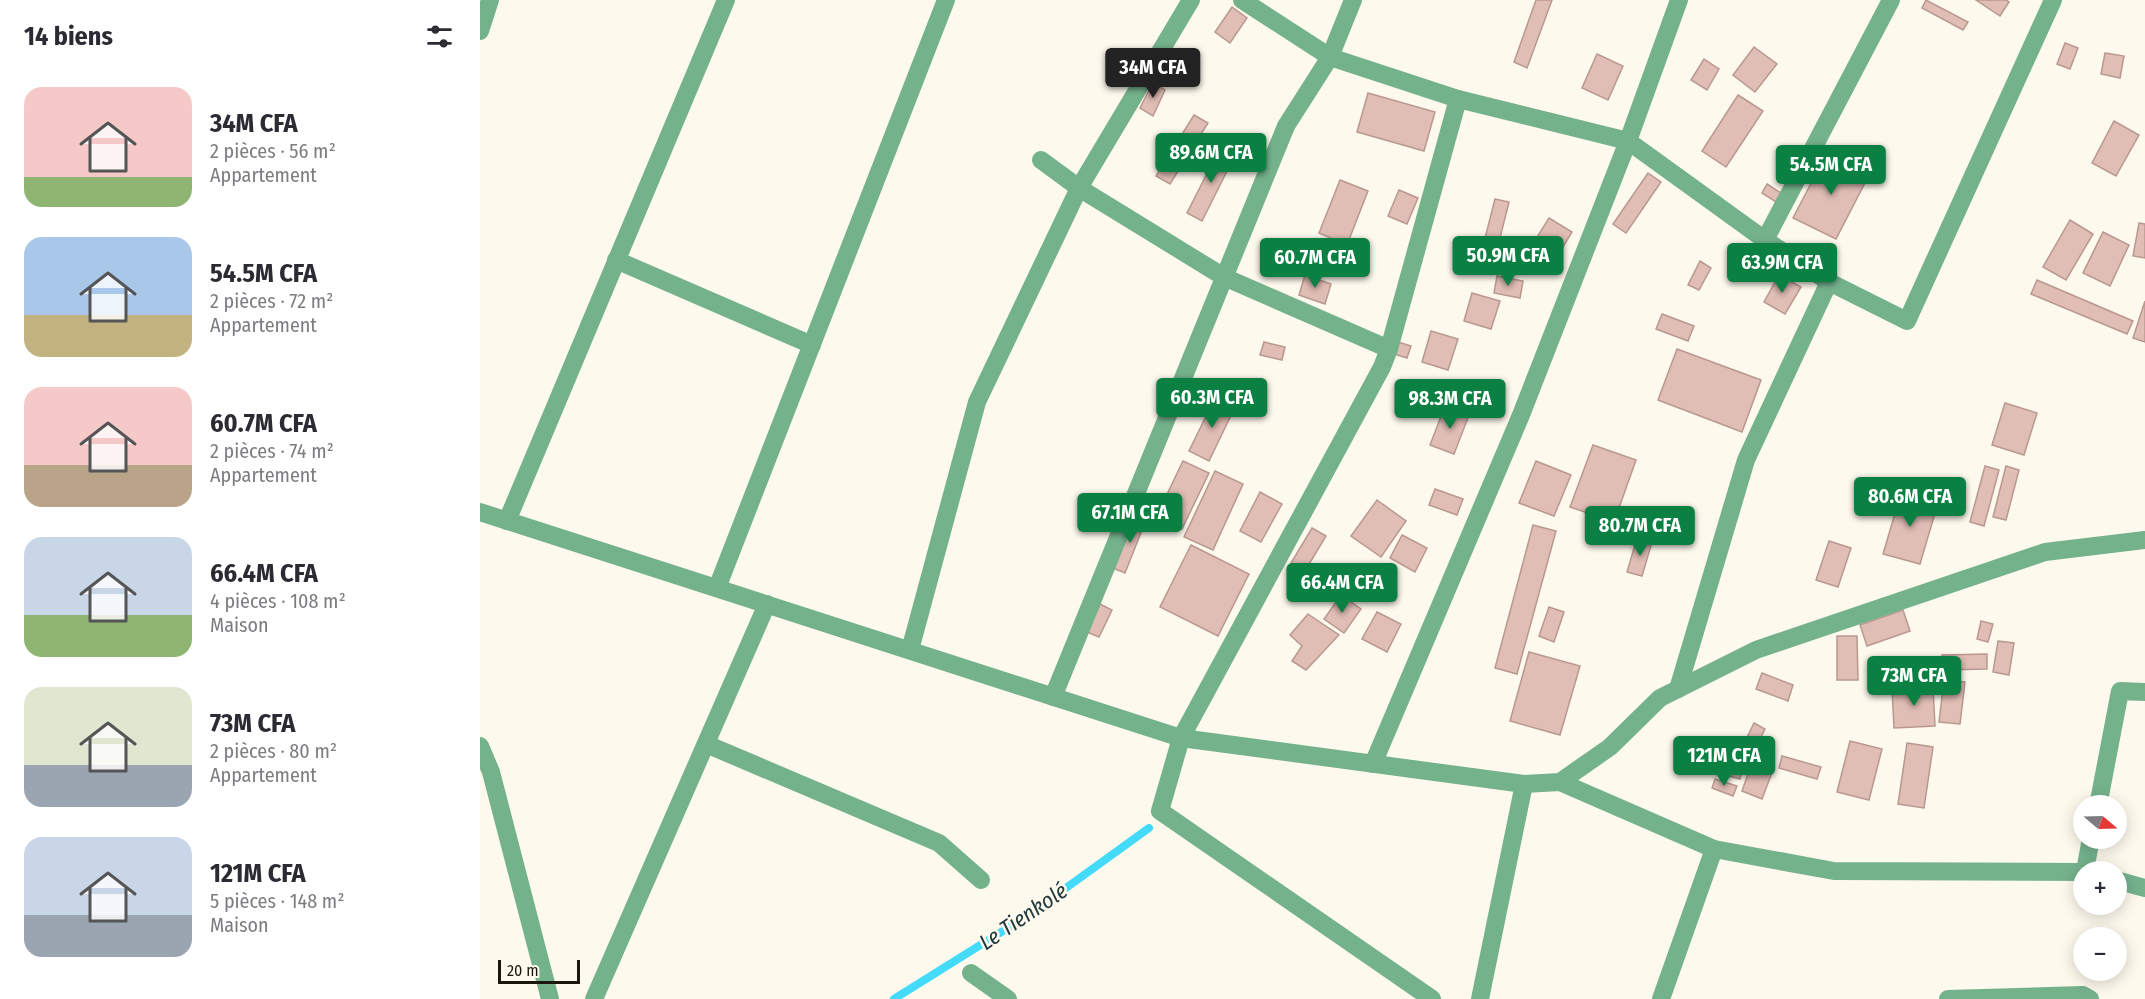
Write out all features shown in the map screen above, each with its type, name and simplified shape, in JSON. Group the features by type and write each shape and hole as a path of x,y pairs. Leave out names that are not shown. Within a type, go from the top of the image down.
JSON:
{"street":[{"path":"480,31 490,0"},
{"path":"507,520 726,0"},
{"path":"717,588 946,0"},
{"path":"910,650 977,402 1079,188 1191,0"},
{"path":"1242,0 1330,57 1458,99 1628,141 1765,240 1829,282 1907,321 2052,0"},
{"path":"1053,697 1286,126 1330,57 1353,0"},
{"path":"1373,764 1521,415 1628,141 1679,0"},
{"path":"1765,240 1891,0"},
{"path":"1432,999 1160,811 1182,738 1382,367 1389,349 1458,99"},
{"path":"1041,160 1079,188 1224,277 1389,349"},
{"path":"616,260 812,345"},
{"path":"1678,689 1746,460 1829,282"},
{"path":"480,512 1182,738 1524,784 1560,782 1714,849 1834,871 2073,871"},
{"path":"1560,782 1610,747 1660,698 1756,650 2045,552 2145,540"},
{"path":"594,999 767,604"},
{"path":"2100,795 2120,691 2145,692"},
{"path":"706,744 939,843 981,880"},
{"path":"480,746 485,773 550,999"},
{"path":"1480,999 1524,784"},
{"path":"1661,999 1714,849"},
{"path":"2127,883 2145,888"},
{"path":"970,973 1008,999"},
{"path":"1948,999 2085,998"}],"building":[{"path":"1536,0 1552,0 1527,68 1514,62"},
{"path":"1926,0 1968,22 1963,30 1922,8"},
{"path":"1976,0 2006,0 2009,2 2000,16"},
{"path":"1232,7 1247,18 1230,43 1215,32"},
{"path":"2065,43 2078,48 2070,69 2057,64"},
{"path":"1754,47 1777,64 1755,92 1733,75"},
{"path":"2105,53 2124,56 2120,78 2101,74"},
{"path":"1597,54 1623,66 1608,100 1582,88"},
{"path":"1704,59 1719,69 1707,90 1691,80"},
{"path":"1153,82 1165,90 1153,116 1140,108"},
{"path":"1368,93 1435,112 1424,151 1357,132"},
{"path":"1738,95 1763,111 1726,167 1702,151"},
{"path":"1194,115 1208,123 1170,184 1156,176"},
{"path":"2114,121 2139,135 2116,176 2092,163"},
{"path":"1220,148 1235,155 1202,221 1187,213"},
{"path":"1827,153 1869,175 1836,239 1793,218"},
{"path":"1648,173 1661,182 1626,233 1613,224"},
{"path":"1340,180 1368,191 1347,245 1319,233"},
{"path":"1767,184 1781,193 1776,202 1762,193"},
{"path":"1399,190 1418,198 1407,224 1388,216"},
{"path":"1495,199 1509,202 1495,258 1481,254"},
{"path":"1549,218 1572,232 1557,257 1534,242"},
{"path":"2070,220 2093,234 2066,280 2043,267"},
{"path":"2139,223 2145,224 2145,258 2133,256"},
{"path":"2103,232 2129,245 2110,286 2083,273"},
{"path":"1700,261 1711,268 1699,290 1688,285"},
{"path":"1305,275 1331,284 1325,304 1299,295"},
{"path":"1779,275 1801,287 1785,314 1764,302"},
{"path":"1497,276 1523,281 1520,298 1494,293"},
{"path":"2037,280 2133,321 2127,334 2031,294"},
{"path":"1472,293 1500,301 1491,329 1464,321"},
{"path":"2145,301 2145,342 2133,338"},
{"path":"1662,314 1694,326 1688,341 1656,329"},
{"path":"1431,331 1458,339 1448,370 1422,362"},
{"path":"1264,342 1285,347 1282,360 1260,355"},
{"path":"1398,342 1411,346 1407,358 1394,354"},
{"path":"1677,349 1761,380 1742,432 1658,400"},
{"path":"1481,393 1504,400 1500,417 1476,410"},
{"path":"1215,398 1235,407 1209,461 1189,451"},
{"path":"2005,403 2037,413 2024,455 1992,445"},
{"path":"1445,406 1469,415 1454,454 1430,445"},
{"path":"1593,445 1636,460 1614,522 1570,507"},
{"path":"1183,461 1209,473 1182,529 1156,517"},
{"path":"1536,461 1571,475 1554,516 1519,503"},
{"path":"1985,466 1999,470 1984,526 1970,522"},
{"path":"2006,466 2019,470 2006,520 1993,517"},
{"path":"1215,471 1243,484 1213,550 1184,537"},
{"path":"1435,489 1463,499 1457,515 1429,505"},
{"path":"1260,492 1282,504 1261,542 1240,531"},
{"path":"1901,493 1938,503 1920,564 1883,554"},
{"path":"1377,500 1406,521 1381,557 1351,536"},
{"path":"1135,515 1146,520 1125,573 1113,568"},
{"path":"1533,525 1556,531 1517,674 1495,668"},
{"path":"1312,528 1326,536 1302,576 1288,568"},
{"path":"1402,535 1427,548 1415,572 1390,558"},
{"path":"1637,538 1652,542 1642,576 1627,572"},
{"path":"1829,541 1851,548 1838,587 1816,580"},
{"path":"1191,545 1249,574 1218,636 1160,607"},
{"path":"1341,595 1361,609 1344,633 1324,619"},
{"path":"1100,604 1112,610 1099,637 1087,632"},
{"path":"1549,607 1564,612 1554,642 1539,636"},
{"path":"1903,610 1910,631 1867,646 1860,625"},
{"path":"1377,612 1401,624 1387,652 1362,639"},
{"path":"1308,614 1339,635 1306,670 1292,661 1302,646 1290,635"},
{"path":"1981,621 1993,624 1988,642 1977,639"},
{"path":"1837,636 1857,636 1858,680 1837,680"},
{"path":"1998,641 2014,643 2009,675 1993,672"},
{"path":"1529,652 1580,666 1560,735 1510,721"},
{"path":"1987,654 1987,669 1943,670 1942,655"},
{"path":"1895,658 1935,661 1934,681 1894,678"},
{"path":"1762,673 1793,685 1788,701 1756,689"},
{"path":"1944,680 1965,682 1960,724 1939,722"},
{"path":"1933,686 1935,726 1894,728 1892,688"},
{"path":"1754,723 1765,729 1750,760 1739,754"},
{"path":"1850,741 1882,749 1869,800 1837,792"},
{"path":"1907,743 1933,747 1924,808 1898,804"},
{"path":"1782,756 1821,767 1817,779 1779,768"},
{"path":"1724,760 1743,765 1740,779 1721,774"},
{"path":"1752,762 1773,770 1762,799 1742,791"},
{"path":"1715,779 1737,786 1733,796 1712,788"}],"waterway":[{"name":"Le Tienkolé","path":"894,999 1030,914 1149,828"}]}
